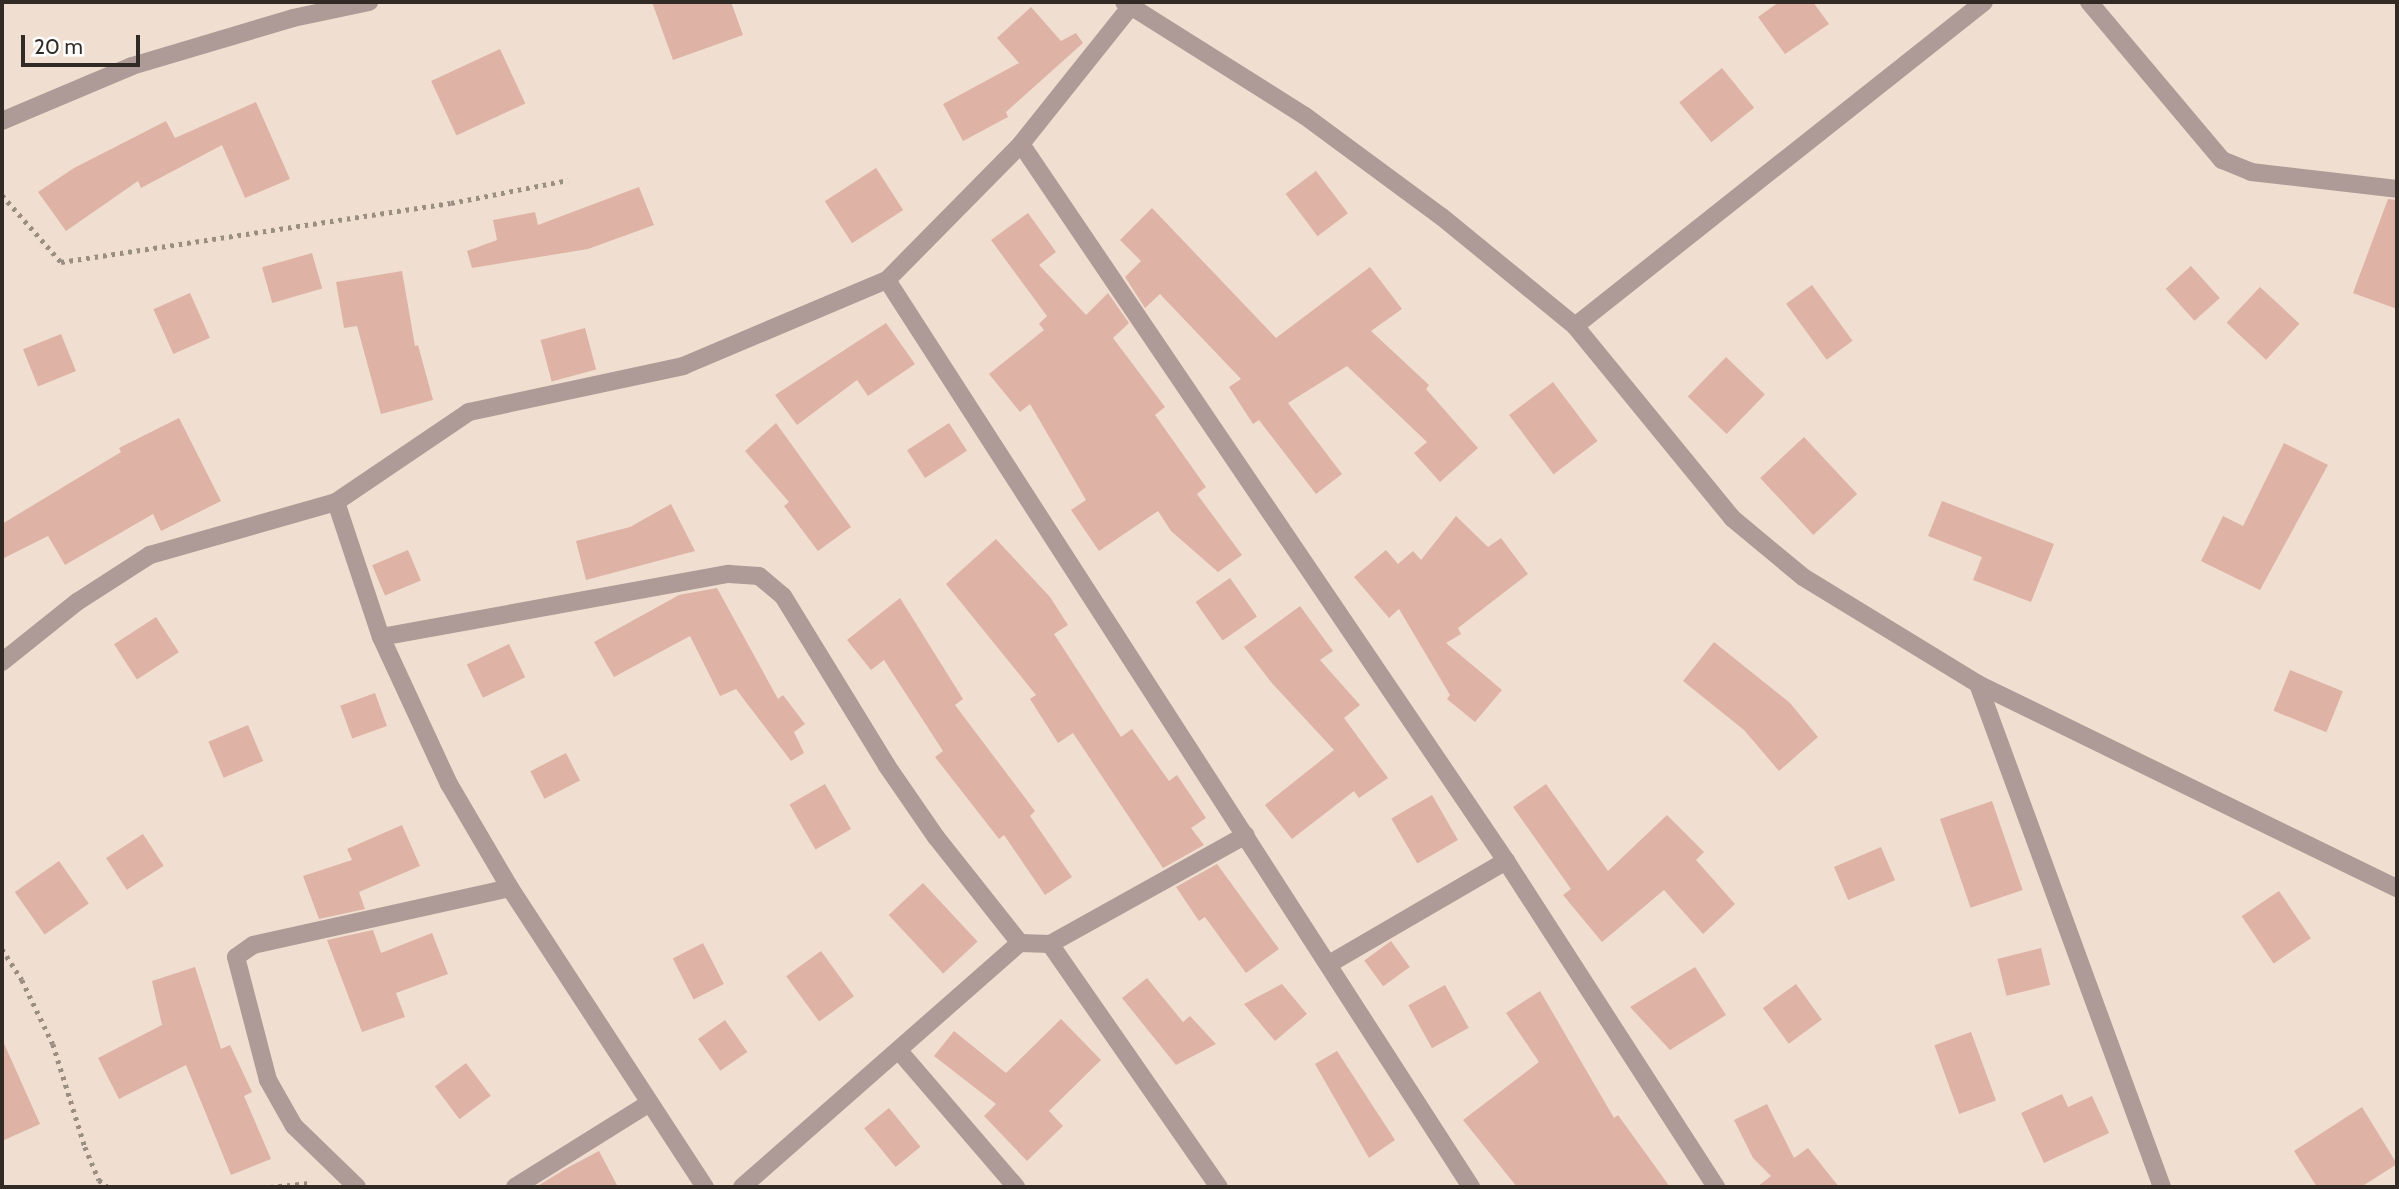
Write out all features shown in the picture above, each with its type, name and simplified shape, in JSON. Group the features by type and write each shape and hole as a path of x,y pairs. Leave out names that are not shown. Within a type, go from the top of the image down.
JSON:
{"street":[{"path":"2,121 132,66 293,18 369,2"},
{"path":"1575,326 1984,2"},
{"path":"2089,2 2222,160 2251,172 2397,190"},
{"path":"2,662 77,602 150,555 336,502 469,412 683,366 887,280 1021,144 1127,4 1305,116 1442,218 1575,326 1732,518 1803,577 1978,684 2397,888"},
{"path":"1021,144 1506,861 1716,1187"},
{"path":"887,280 1471,1187"},
{"path":"336,502 381,637 449,784 510,888 648,1104 705,1187"},
{"path":"381,637 729,574 759,576 783,596 887,766 936,837 1020,943"},
{"path":"1978,684 2162,1187"},
{"path":"742,1187 900,1052 1020,943 1050,944 1246,835"},
{"path":"1329,964 1506,861"},
{"path":"357,1187 294,1126 268,1080 236,957 253,945 510,888"},
{"path":"1050,944 1219,1187"},
{"path":"900,1052 1016,1187"},
{"path":"514,1187 648,1104"}],"path":[{"path":"2,195 61,262 451,203 568,180"},
{"path":"2,949 22,980 53,1044 85,1146 99,1180 108,1187"}],"building":[{"path":"652,2 731,2 743,35 673,60"},
{"path":"1779,2 1813,2 1829,24 1785,54 1758,17"},
{"path":"1031,7 1061,41 1076,33 1083,43 1006,112 1008,117 963,141 943,104 1019,63 997,38"},
{"path":"500,49 525,103 456,135 431,81"},
{"path":"1722,68 1754,108 1711,142 1679,103"},
{"path":"256,102 290,179 245,198 222,145 141,188 138,181 66,231 38,192 74,168 166,121 175,138"},
{"path":"876,168 903,210 852,243 825,201"},
{"path":"1316,171 1348,213 1318,236 1286,194"},
{"path":"639,187 654,225 588,249 472,268 467,251 497,240 493,220 535,212 538,225"},
{"path":"2388,199 2397,200 2397,309 2353,293"},
{"path":"1152,208 1276,338 1370,267 1402,309 1371,331 1429,385 1426,389 1478,448 1440,482 1414,453 1427,442 1347,366 1288,403 1342,474 1316,494 1259,420 1253,424 1229,387 1241,379 1160,294 1145,308 1125,277 1141,261 1120,240"},
{"path":"1028,213 1056,252 1039,265 1086,315 1108,293 1129,323 1113,338 1165,407 1155,415 1206,487 1197,494 1242,555 1218,572 1171,531 1158,511 1099,551 1071,510 1086,500 1030,404 1020,412 989,374 1044,330 1039,324 1047,316 991,240"},
{"path":"312,253 322,289 272,303 262,267"},
{"path":"2191,266 2220,298 2195,321 2166,289"},
{"path":"402,271 415,346 418,345 433,400 381,414 357,326 344,328 336,282"},
{"path":"1812,285 1853,341 1827,360 1786,304"},
{"path":"2260,287 2299,324 2266,360 2227,323"},
{"path":"190,293 210,338 173,354 153,309"},
{"path":"886,323 915,364 868,396 857,380 797,425 775,395"},
{"path":"585,328 596,370 552,381 541,340"},
{"path":"61,334 76,371 38,386 23,349"},
{"path":"1726,357 1765,395 1727,434 1688,397"},
{"path":"1553,382 1598,441 1554,474 1509,415"},
{"path":"179,418 221,501 161,531 153,514 65,565 48,536 2,559 2,524 121,452 119,448"},
{"path":"776,423 851,527 818,551 784,506 789,502 745,451"},
{"path":"949,423 967,451 925,478 907,450"},
{"path":"1804,437 1857,494 1813,535 1760,478"},
{"path":"2284,443 2328,465 2260,590 2201,561 2223,516 2243,526"},
{"path":"1942,501 2054,544 2031,602 1973,580 1982,557 1928,536"},
{"path":"671,504 695,551 586,580 576,541 630,527"},
{"path":"1456,516 1488,547 1501,538 1528,574 1458,628 1461,634 1446,643 1502,690 1475,722 1447,699 1450,695 1399,609 1389,618 1354,577 1386,550 1398,564 1413,551 1421,560"},
{"path":"996,539 1050,597 1068,625 1054,634 1121,737 1132,729 1169,781 1177,775 1206,818 1191,828 1204,845 1163,868 1073,733 1058,743 1030,699 1036,695 946,584"},
{"path":"408,550 421,580 385,596 372,565"},
{"path":"1230,578 1257,617 1223,641 1196,602"},
{"path":"717,588 778,699 783,695 805,724 794,732 804,753 791,761 736,689 720,696 690,636 614,677 594,642 679,595"},
{"path":"900,598 963,699 955,705 1035,811 1030,816 1072,877 1045,895 1004,835 999,839 935,757 943,751 884,660 871,670 847,640"},
{"path":"1300,606 1333,651 1320,660 1360,705 1344,718 1388,778 1359,798 1354,791 1292,839 1265,805 1334,750 1271,682 1244,647"},
{"path":"156,617 179,652 137,679 114,644"},
{"path":"1714,642 1790,703 1818,737 1779,771 1744,730 1683,681"},
{"path":"509,644 525,677 483,698 467,665"},
{"path":"2290,670 2343,691 2326,732 2274,711"},
{"path":"375,693 387,726 352,739 340,706"},
{"path":"248,725 263,761 224,778 208,742"},
{"path":"566,753 580,781 544,799 530,771"},
{"path":"825,784 851,829 815,850 789,804"},
{"path":"1546,784 1608,871 1667,815 1704,852 1696,860 1735,904 1703,934 1664,890 1602,942 1563,895 1571,889 1513,807"},
{"path":"1432,795 1458,840 1417,864 1391,819"},
{"path":"1992,801 2023,890 1971,908 1940,819"},
{"path":"402,825 420,866 359,892 365,909 319,919 303,876 352,860 347,849"},
{"path":"143,834 164,866 127,890 106,858"},
{"path":"1881,847 1895,880 1848,900 1834,867"},
{"path":"59,861 89,904 45,935 15,892"},
{"path":"1217,864 1279,949 1246,973 1205,917 1199,921 1176,887"},
{"path":"923,883 978,942 943,974 889,915"},
{"path":"2279,891 2311,938 2274,963 2242,916"},
{"path":"373,930 381,953 432,933 448,974 396,993 405,1017 362,1032 327,940"},
{"path":"1391,941 1410,967 1383,986 1364,960"},
{"path":"703,943 724,984 694,999 673,958"},
{"path":"2041,948 2050,985 2007,996 1997,959"},
{"path":"821,951 854,996 819,1022 786,976"},
{"path":"195,967 221,1049 230,1045 252,1092 244,1096 271,1159 231,1175 186,1065 119,1099 98,1058 162,1025 152,981"},
{"path":"1695,967 1726,1015 1670,1050 1630,1007"},
{"path":"1147,978 1183,1022 1190,1016 1216,1044 1176,1065 1122,998"},
{"path":"1282,984 1307,1014 1275,1041 1244,1004"},
{"path":"1796,984 1822,1020 1789,1044 1763,1008"},
{"path":"1445,985 1469,1028 1432,1048 1408,1005"},
{"path":"1540,991 1614,1118 1618,1115 1670,1187 1517,1187 1463,1120 1539,1062 1506,1013"},
{"path":"1061,1019 1101,1060 1049,1111 1063,1126 1027,1161 984,1116 996,1104 934,1056 954,1031 1006,1073"},
{"path":"725,1020 747,1052 720,1071 698,1039"},
{"path":"1971,1032 1996,1101 1959,1114 1934,1045"},
{"path":"2,1039 40,1124 2,1141"},
{"path":"1337,1051 1395,1140 1369,1158 1315,1064"},
{"path":"466,1063 491,1096 460,1119 435,1086"},
{"path":"2062,1094 2068,1107 2092,1096 2109,1133 2044,1163 2021,1113"},
{"path":"1767,1104 1794,1158 1808,1148 1839,1187 1757,1187 1771,1176 1753,1158 1734,1120"},
{"path":"2362,1107 2397,1164 2361,1187 2317,1187 2294,1151"},
{"path":"889,1108 920,1147 896,1167 864,1128"},
{"path":"599,1151 618,1187 536,1187 567,1168"}]}
